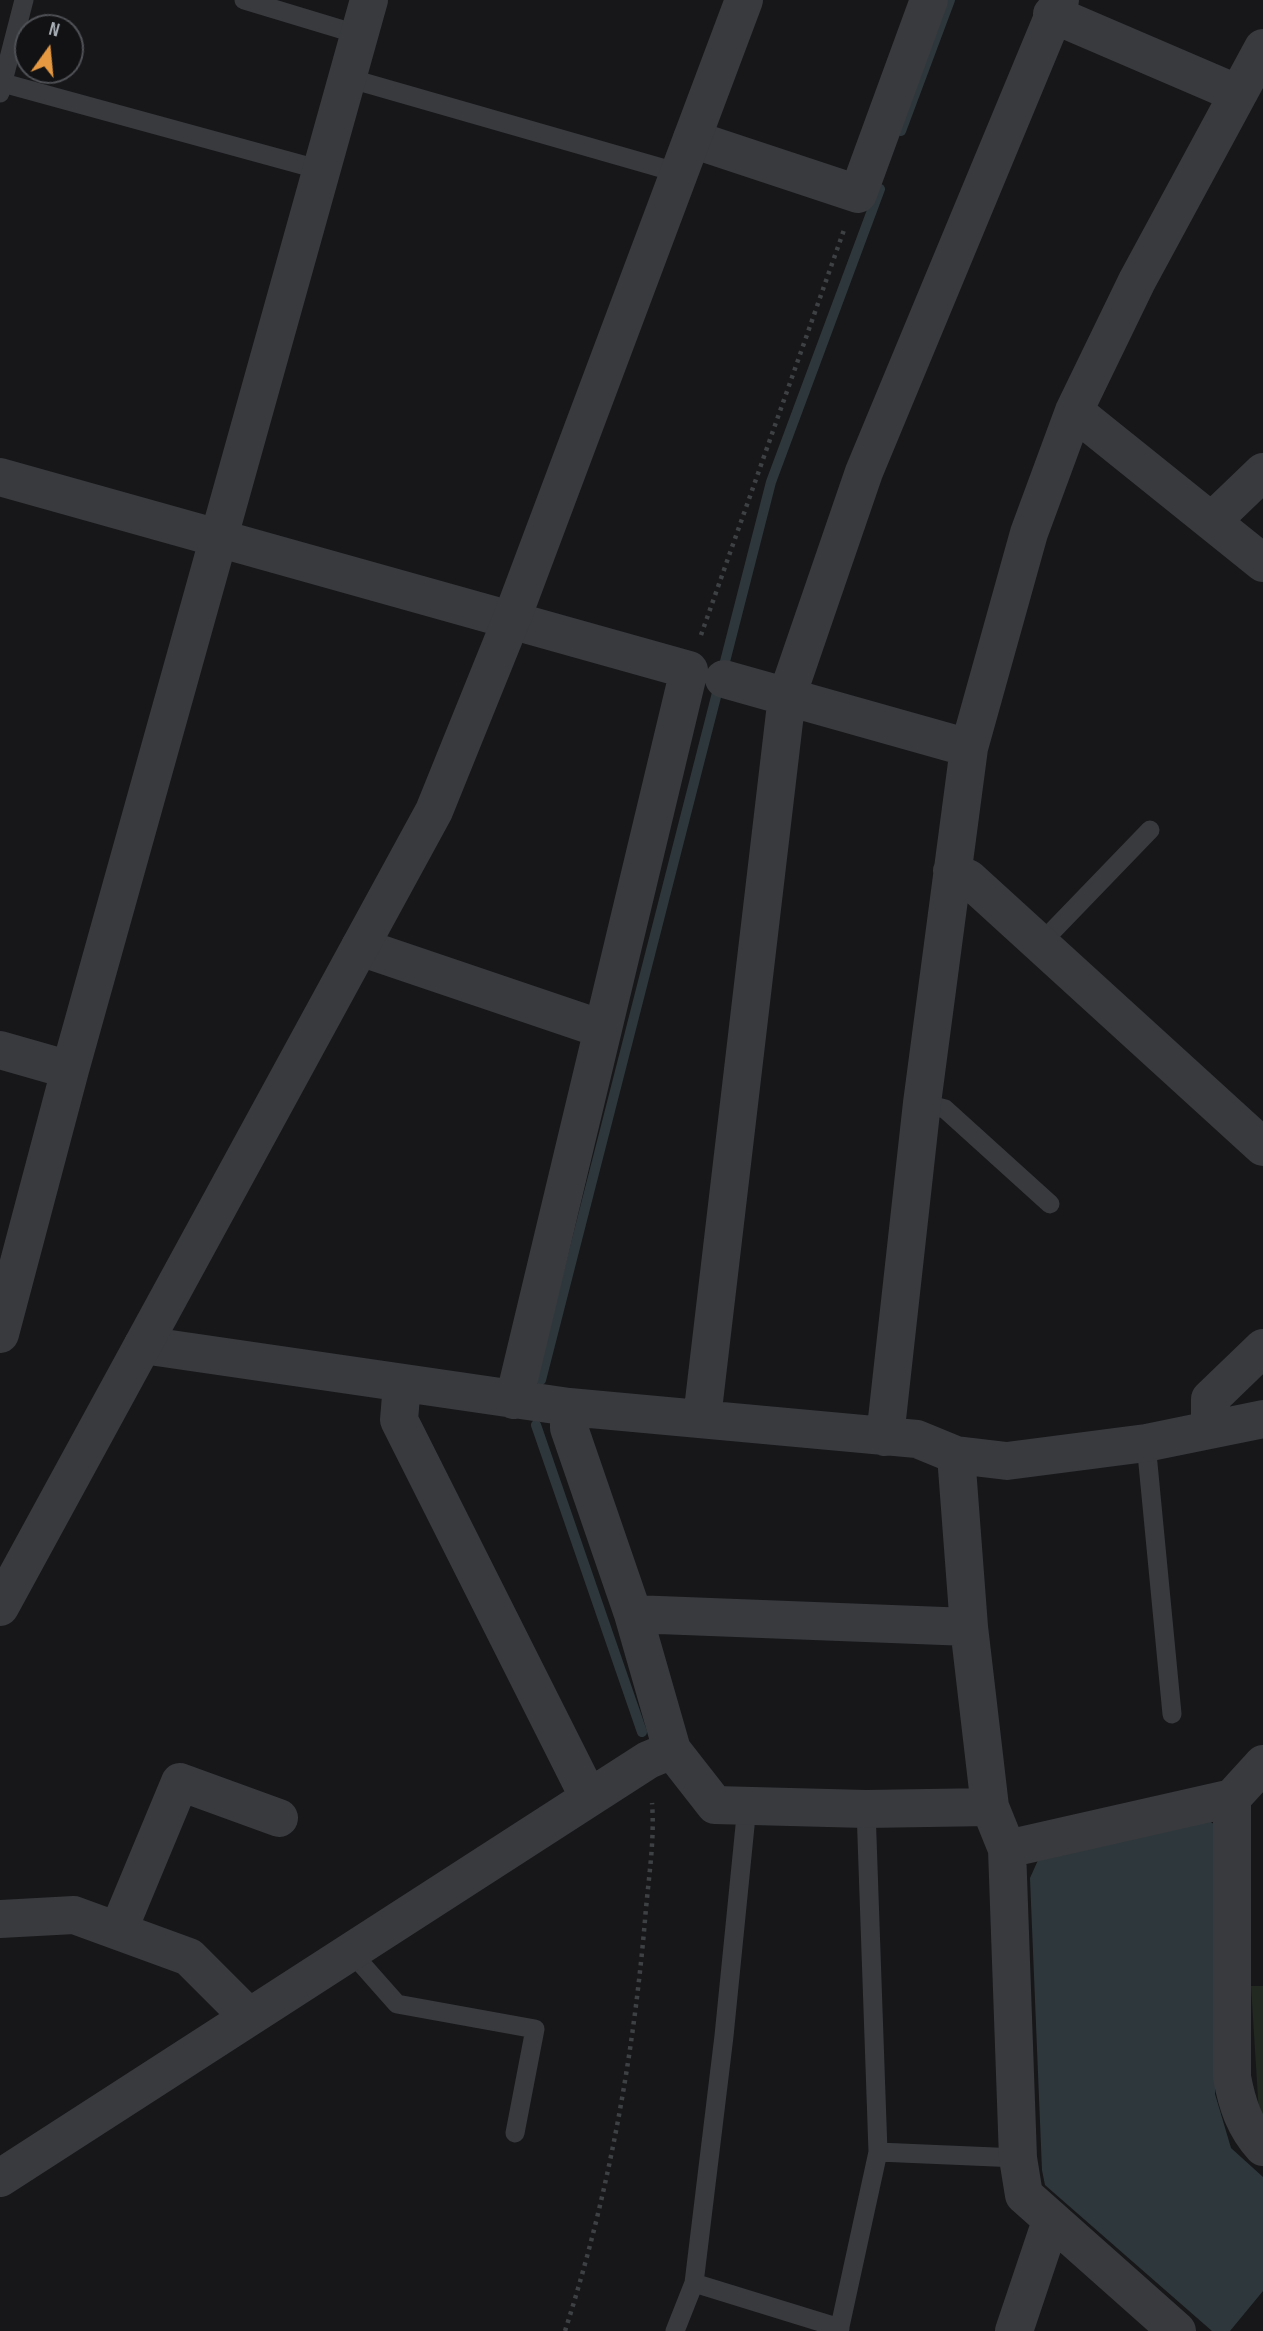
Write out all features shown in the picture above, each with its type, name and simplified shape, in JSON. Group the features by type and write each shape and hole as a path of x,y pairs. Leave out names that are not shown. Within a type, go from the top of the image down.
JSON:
{"street":[{"path":"0,1607 434,811 512,618 744,0"},
{"path":"685,156 858,194 929,0"},
{"path":"702,1418 786,696 864,472 1056,7 1236,93"},
{"path":"0,1334 70,1070 365,17"},
{"path":"885,1437 922,1103 969,748 1029,534 1074,411 1137,281 1236,93 1263,48"},
{"path":"1074,411 1263,563"},
{"path":"1212,521 1263,472"},
{"path":"0,477 512,618 969,748"},
{"path":"514,1400 602,1029 706,674"},
{"path":"953,871 969,880 1263,1147"},
{"path":"360,947 602,1029"},
{"path":"0,1051 70,1070"},
{"path":"143,1345 569,1408 917,1439 956,1455 1007,1461 1146,1443 1263,1419"},
{"path":"1210,1429 1210,1399 1263,1348"},
{"path":"402,1384 399,1420 589,1798"},
{"path":"569,1408 569,1427 634,1614 660,1755 715,1805 866,1809 990,1807"},
{"path":"956,1455 969,1627 990,1807 1007,1849 1018,2158 1024,2194 1051,2221 1177,2331"},
{"path":"634,1614 969,1627"},
{"path":"0,2178 589,1798 660,1755"},
{"path":"1007,1849 1232,1798 1263,1765"},
{"path":"118,1931 180,1782 279,1818"},
{"path":"1232,1798 1231,2077 1237,2104 1249,2132 1263,2147"},
{"path":"0,1919 75,1915 189,1957 249,2017"},
{"path":"1014,2331 1051,2221"}],"lane":[{"path":"24,0 1,88 321,170"},
{"path":"244,0 365,17"},
{"path":"348,78 685,156"},
{"path":"1040,944 1150,830"},
{"path":"922,1103 945,1109 1050,1204"},
{"path":"1146,1443 1172,1714"},
{"path":"675,2331 694,2283 724,2036 747,1806"},
{"path":"694,2283 840,2329 878,2152 866,1809"},
{"path":"351,1952 397,2004 535,2029 515,2133"},
{"path":"878,2152 1018,2158"}],"path":[{"path":"706,674 858,194"},
{"path":"565,2331 608,2180 629,2058 660,1755"}],"shaded area":[{"path":"1201,1815 1215,1825 1215,2094 1231,2148 1263,2177 1263,2291 1230,2331 1212,2331 1045,2185 1042,2170 1030,1878 1039,1858"},
{"path":"1251,1986 1263,1986 1263,2120 1259,2114"}],"waterway":[{"path":"901,131 950,0"},
{"path":"541,1380 771,482 880,189"},
{"path":"536,1425 642,1732"}]}
